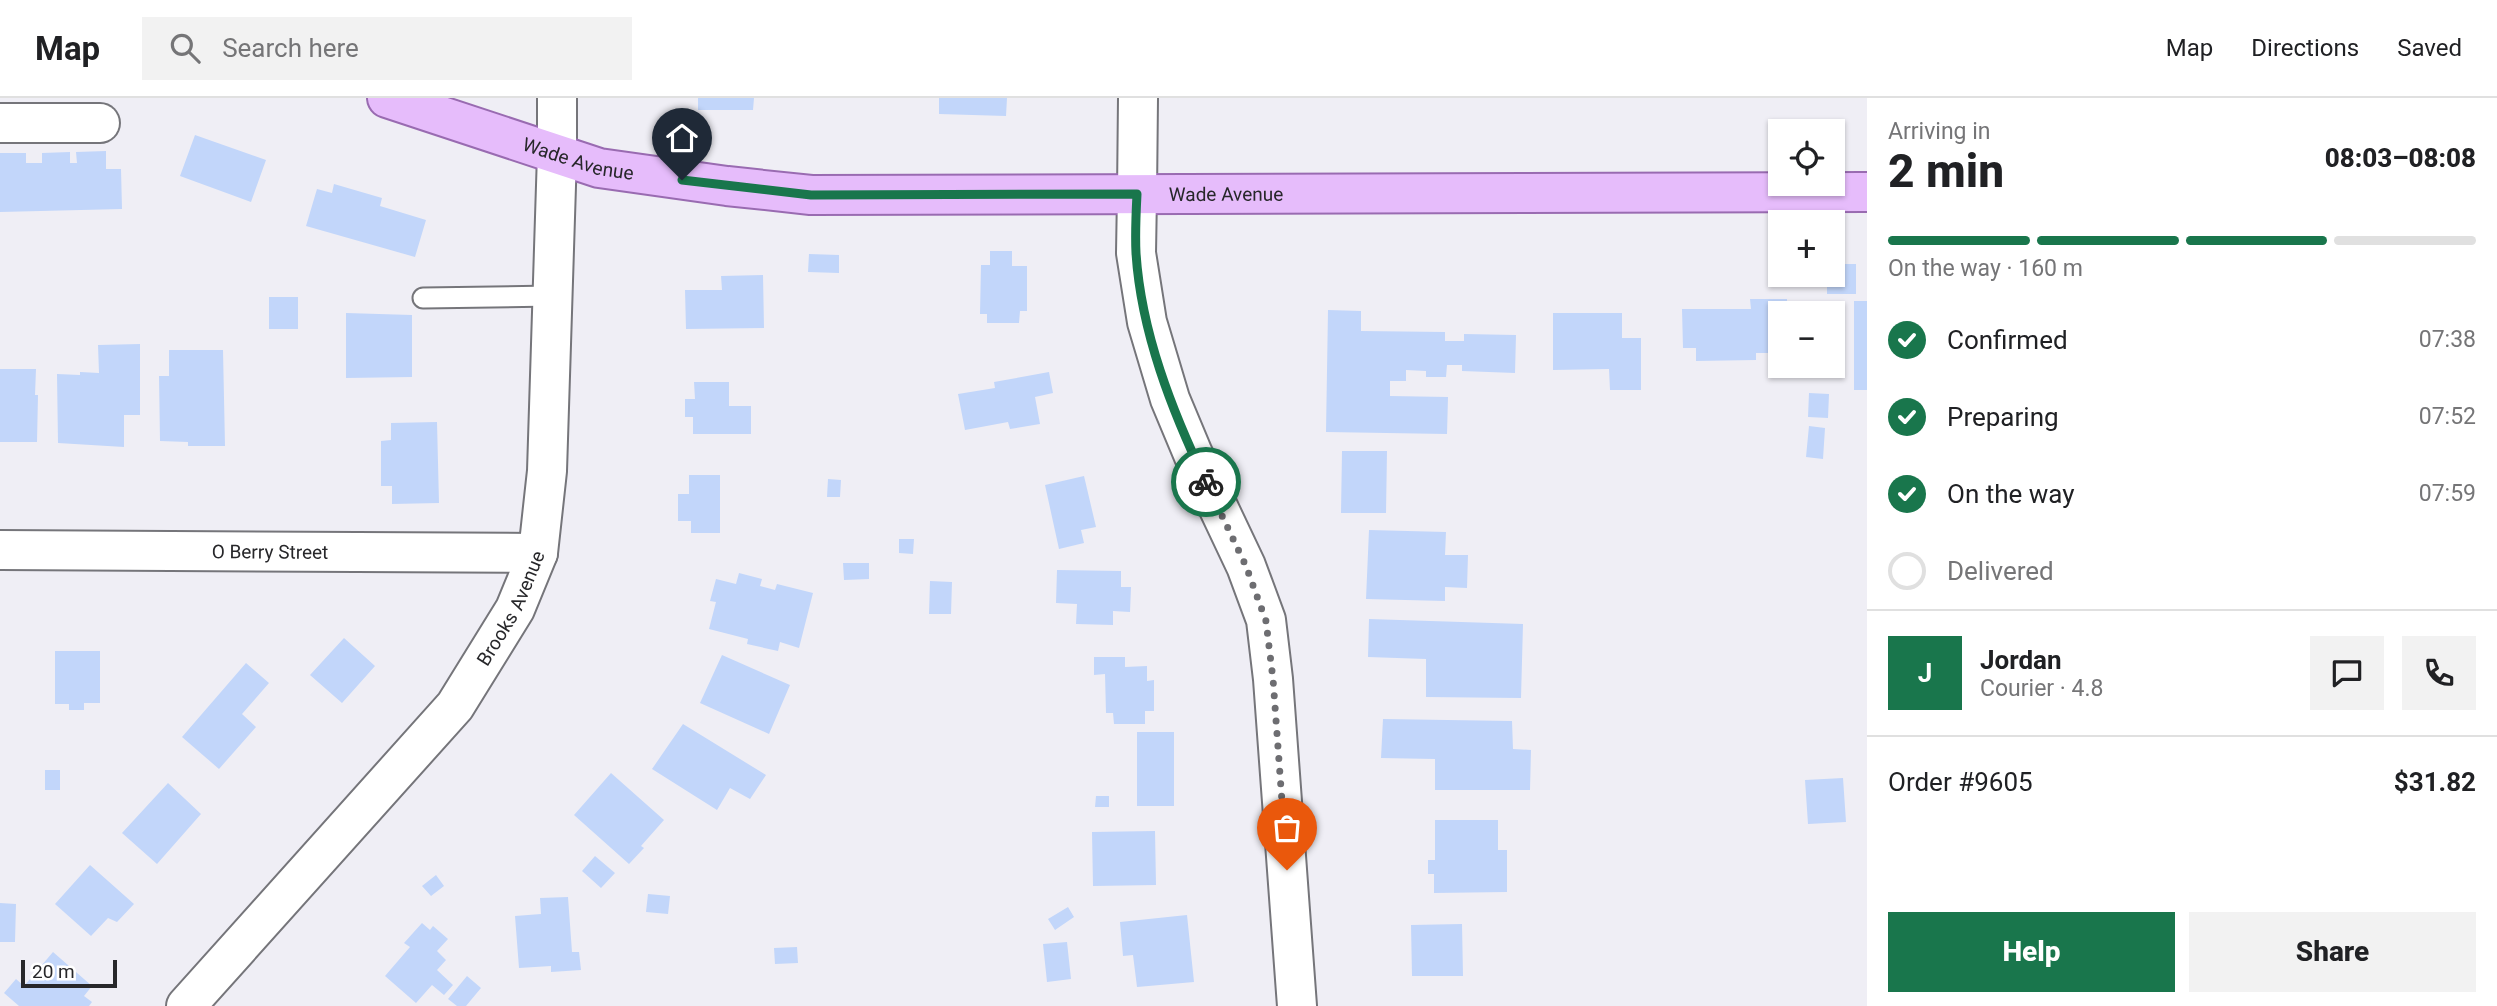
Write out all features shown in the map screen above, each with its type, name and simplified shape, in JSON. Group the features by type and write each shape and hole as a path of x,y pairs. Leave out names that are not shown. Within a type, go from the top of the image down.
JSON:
{"main road":[{"name":"Wade Avenue","path":"387,98 615,171 811,195 1867,192"}],"street":[{"name":"Brooks Avenue","path":"186,1006 454,706 515,609 538,553 547,471 557,98"},
{"path":"1138,98 1136,253 1140,291 1150,335 1170,399 1246,566 1266,621 1273,679 1297,1006"},
{"path":"0,122 100,123"},
{"name":"O Berry Street","path":"0,550 538,553"}],"lane":[{"path":"423,298 552,296"}],"building":[{"path":"698,98 754,98 753,110 698,110"},
{"path":"939,98 1007,98 1006,116 939,114"},
{"path":"195,135 266,160 251,202 180,176"},
{"path":"106,151 106,169 121,169 122,209 0,212 0,153 26,153 26,163 42,163 42,153 70,152 70,163 77,163 76,152"},
{"path":"334,184 382,198 380,206 426,220 415,257 306,226 317,189 332,193"},
{"path":"990,251 1012,251 1012,266 1027,266 1027,311 1020,311 1019,323 987,323 987,314 980,314 981,265 990,265"},
{"path":"809,254 839,255 839,273 808,272"},
{"path":"1845,264 1856,264 1856,294 1827,294 1827,287 1845,287"},
{"path":"763,275 764,328 686,329 685,290 722,290 721,276"},
{"path":"269,297 298,297 298,329 269,329"},
{"path":"1750,299 1787,299 1768,301 1768,353 1756,353 1756,360 1696,361 1696,348 1683,348 1682,309 1751,309"},
{"path":"1854,301 1867,301 1867,390 1854,390"},
{"path":"1328,310 1361,311 1361,331 1445,332 1445,341 1464,341 1464,334 1516,335 1515,373 1462,371 1462,365 1447,365 1446,377 1426,377 1426,371 1406,370 1406,381 1390,381 1390,396 1448,397 1447,434 1326,432"},
{"path":"346,313 412,315 412,377 346,378"},
{"path":"1553,313 1622,313 1622,338 1641,338 1641,390 1610,390 1609,369 1553,370"},
{"path":"140,344 140,415 124,415 124,447 58,443 57,374 99,373 98,345"},
{"path":"169,350 223,350 225,446 188,446 188,442 160,441 159,376 169,376"},
{"path":"0,369 36,369 37,442 0,442"},
{"path":"1049,372 1053,393 1035,397 1040,424 1010,429 1008,422 965,430 958,394 995,388 994,382"},
{"path":"694,382 729,382 729,406 751,406 751,434 693,434 693,417 685,417 685,399 695,399"},
{"path":"1809,393 1829,394 1828,418 1808,417"},
{"path":"437,422 439,503 392,504 392,486 381,486 381,441 391,440 391,423"},
{"path":"1809,426 1825,428 1823,459 1806,457"},
{"path":"1342,451 1387,451 1386,513 1341,513"},
{"path":"689,475 720,475 720,533 691,533 691,521 678,521 678,494 689,494"},
{"path":"1084,476 1096,527 1081,530 1084,543 1059,549 1045,485"},
{"path":"828,479 841,480 840,497 827,497"},
{"path":"1369,530 1446,532 1445,555 1468,555 1467,588 1445,587 1445,601 1366,599"},
{"path":"899,539 914,539 913,554 899,553"},
{"path":"843,563 869,563 869,579 844,580"},
{"path":"1057,570 1121,571 1121,587 1131,587 1130,612 1113,611 1113,625 1076,624 1077,604 1056,603"},
{"path":"739,573 762,579 760,586 775,590 777,584 813,593 799,648 780,642 778,651 747,644 748,639 709,629 716,602 710,601 716,579 736,584"},
{"path":"930,581 952,582 951,614 929,614"},
{"path":"1369,619 1523,624 1521,698 1426,697 1426,659 1368,657"},
{"path":"344,638 375,666 342,703 310,675"},
{"path":"55,651 100,651 100,703 84,703 84,710 69,710 69,704 55,704"},
{"path":"722,655 790,685 769,734 700,703"},
{"path":"1094,657 1125,657 1125,667 1147,666 1147,681 1154,680 1154,711 1145,711 1145,724 1114,724 1113,713 1106,713 1105,674 1094,675"},
{"path":"246,663 269,683 242,714 256,727 219,769 182,737"},
{"path":"1383,719 1512,721 1513,749 1531,750 1530,790 1435,790 1435,759 1381,758"},
{"path":"683,724 766,775 750,799 730,788 717,810 652,769"},
{"path":"1137,732 1174,732 1174,806 1137,806"},
{"path":"45,770 60,770 60,790 45,790"},
{"path":"611,773 664,820 629,864 574,815"},
{"path":"1843,778 1846,822 1808,824 1805,780"},
{"path":"168,783 201,814 157,864 122,833"},
{"path":"1096,796 1109,796 1109,807 1095,807"},
{"path":"1435,820 1498,820 1498,850 1507,850 1507,892 1434,893 1434,874 1428,874 1428,860 1435,860"},
{"path":"1155,831 1156,885 1093,886 1092,832"},
{"path":"595,856 615,873 601,888 582,871"},
{"path":"90,865 134,904 117,922 108,918 91,936 55,904"},
{"path":"436,875 444,886 431,896 422,886"},
{"path":"648,894 670,896 668,914 646,912"},
{"path":"568,897 572,952 579,952 581,970 551,972 551,966 519,968 515,916 541,914 540,898"},
{"path":"0,903 16,904 15,942 0,942"},
{"path":"1068,907 1074,917 1055,930 1048,919"},
{"path":"1187,915 1194,982 1137,987 1133,955 1123,956 1120,922"},
{"path":"422,923 430,930 433,926 448,939 437,951 446,960 437,970 453,985 444,995 432,985 416,1003 385,976 410,947 404,943"},
{"path":"1462,924 1463,976 1412,976 1411,925"},
{"path":"1067,942 1071,979 1047,982 1043,944"},
{"path":"797,947 798,963 775,964 774,948"},
{"path":"53,952 92,986 84,996 92,1002 89,1006 19,1006 4,993 16,979 24,986"},
{"path":"467,976 481,988 466,1006 457,1006 448,999"}],"way so far":[{"path":"1206,482 1246,566 1266,621 1273,679 1287,870"}],"route":[{"path":"682,180 811,195 1137,194 1136,253 1147,322 1170,399 1206,482"}]}
